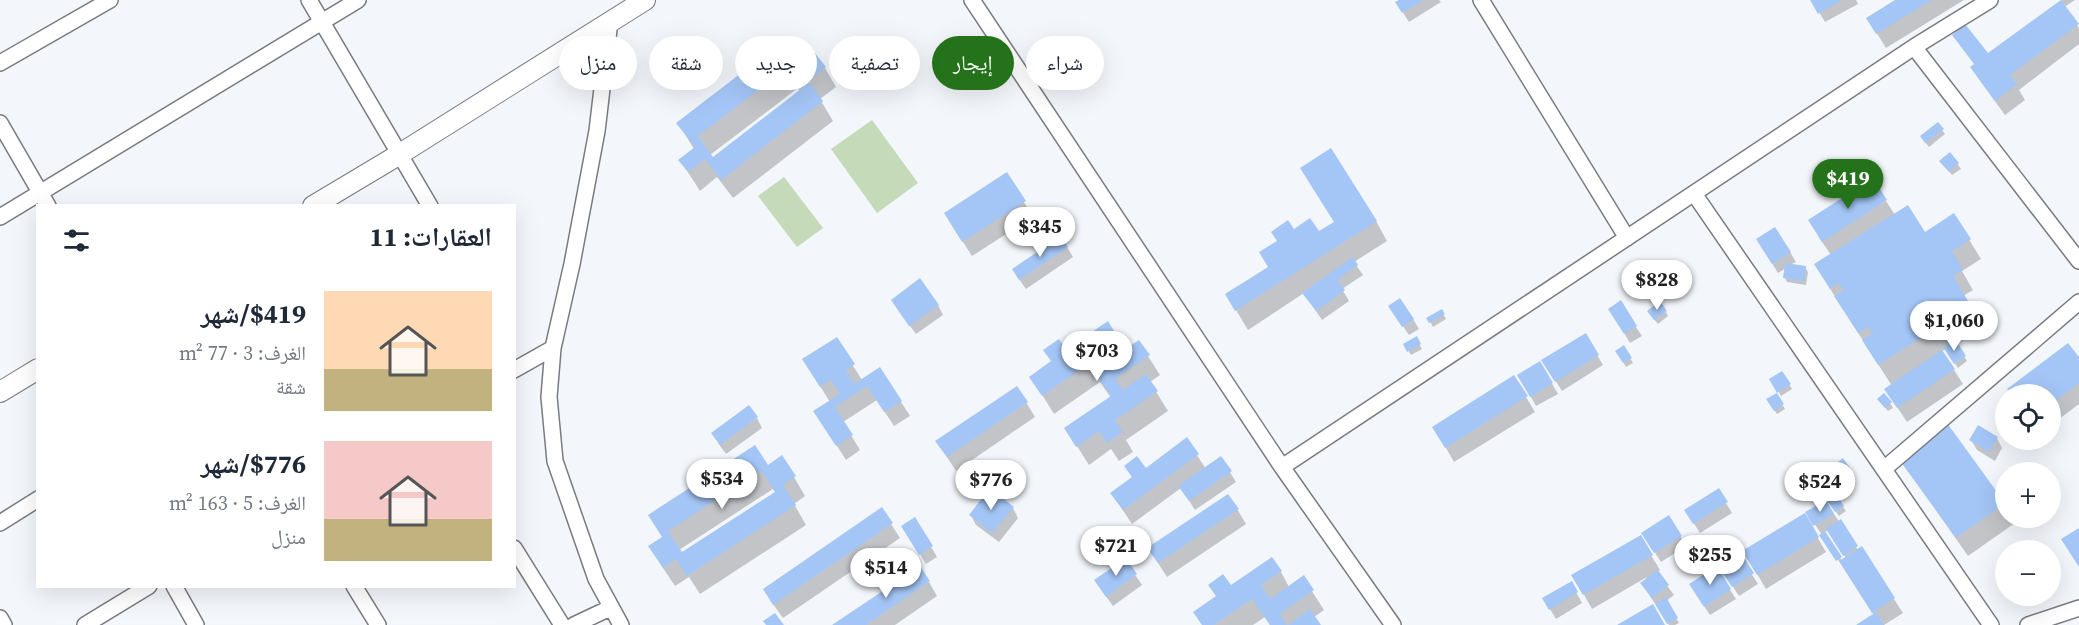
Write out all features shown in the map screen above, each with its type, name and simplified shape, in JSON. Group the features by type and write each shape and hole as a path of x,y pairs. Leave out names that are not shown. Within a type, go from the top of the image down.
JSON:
{"street":[{"path":"0,63 110,0"},
{"path":"309,0 429,204"},
{"path":"0,217 45,199 358,0"},
{"path":"316,204 645,0"},
{"path":"972,0 1282,466 1393,625"},
{"path":"1481,0 1627,238"},
{"path":"1282,466 1695,195 1914,47 1990,0"},
{"path":"610,21 595,141 553,348 549,397 555,461 596,579 621,625"},
{"path":"1914,47 2079,261"},
{"path":"0,123 45,199"},
{"path":"1695,195 1991,625"},
{"path":"1884,469 2079,302"},
{"path":"516,364 553,348"},
{"path":"0,392 36,370"},
{"path":"0,523 36,500"},
{"path":"516,551 562,625"},
{"path":"85,625 146,588"},
{"path":"175,588 196,625"},
{"path":"355,588 378,625"},
{"path":"574,625 610,608"},
{"path":"2028,625 2079,608"},
{"path":"0,618 4,625"}],"green space":[{"path":"872,120 918,183 877,213 831,149"},
{"path":"784,177 823,228 797,247 758,196"}],"building":[{"path":"1424,0 1402,13 1395,2"},
{"path":"1810,0 1842,0 1818,14"},
{"path":"1895,0 1932,0 1876,34 1866,18"},
{"path":"2061,0 2079,24 2010,75 2017,84 1995,101 1970,67 1974,64 1952,35 1965,24 1988,53"},
{"path":"817,56 826,67 817,74"},
{"path":"735,78 735,90 758,90 698,136 713,157 800,90 815,90 823,101 721,180 705,159 688,172 678,160 695,147 676,123 719,90 723,90 723,87"},
{"path":"1938,122 1944,129 1925,143 1920,136"},
{"path":"1331,148 1377,221 1235,311 1225,294 1268,267 1259,252 1277,241 1271,232 1288,220 1294,229 1310,218 1319,231 1334,222 1300,168"},
{"path":"1950,152 1959,163 1949,172 1939,161"},
{"path":"1007,172 1026,201 962,242 944,213"},
{"path":"1873,178 1887,200 1822,242 1808,220"},
{"path":"1908,205 1925,232 1954,213 1971,239 1952,251 1963,270 1953,276 1971,306 1878,365 1862,340 1872,334 1868,327 1858,333 1834,296 1844,291 1839,283 1830,289 1814,264"},
{"path":"1775,227 1791,252 1772,264 1756,239"},
{"path":"1061,236 1068,247 1019,280 1012,269"},
{"path":"1353,257 1358,265 1337,280 1345,290 1316,311 1302,293"},
{"path":"1785,263 1806,266 1804,281 1783,278"},
{"path":"920,278 939,305 909,326 891,300"},
{"path":"1400,298 1414,319 1402,327 1388,306"},
{"path":"1621,300 1637,326 1624,334 1608,309"},
{"path":"1660,301 1667,311 1654,320 1647,311"},
{"path":"1442,309 1445,314 1429,323 1426,318"},
{"path":"1108,321 1117,336 1096,350 1105,363 1139,340 1150,355 1115,379 1123,390 1146,374 1158,391 1115,420 1123,432 1107,443 1099,431 1076,447 1064,428 1111,396 1088,364 1042,396 1029,377 1051,361 1043,350 1059,339 1066,350"},
{"path":"1586,333 1599,355 1555,382 1541,360"},
{"path":"1417,336 1421,344 1407,352 1403,344"},
{"path":"837,337 855,364 846,370 854,384 880,367 902,401 884,412 867,386 835,407 853,435 836,446 813,411 840,394 831,380 820,387 802,359"},
{"path":"1955,339 1966,356 1954,364 1943,347"},
{"path":"2068,343 2079,357 2079,383 2061,397 2061,384 2014,384"},
{"path":"1624,345 1632,358 1623,363 1615,351"},
{"path":"1942,350 1955,369 1897,408 1884,389"},
{"path":"1540,361 1553,383 1530,397 1517,375"},
{"path":"1782,371 1791,384 1777,393 1769,379"},
{"path":"1514,375 1528,396 1445,448 1432,427"},
{"path":"1017,386 1028,402 947,457 935,441"},
{"path":"1777,393 1784,404 1774,411 1766,399"},
{"path":"1884,393 1892,402 1885,408 1877,399"},
{"path":"749,405 758,417 720,445 711,433"},
{"path":"1947,423 1995,489 1995,510 1956,538 1898,458"},
{"path":"1978,425 1995,435 1995,442 1989,452 1969,440"},
{"path":"1187,437 1199,454 1123,510 1110,493 1132,477 1124,466 1137,456 1146,468"},
{"path":"755,445 768,465 782,455 796,476 783,485 796,505 687,576 676,559 663,568 648,546 662,537 648,515","holes":["761,470 775,492 682,552 668,531"]},
{"path":"1221,456 1232,471 1189,501 1178,486"},
{"path":"1843,458 1850,468 1842,475 1834,465"},
{"path":"990,488 1014,507 992,533 969,515"},
{"path":"1719,488 1728,502 1693,524 1684,510"},
{"path":"1835,493 1844,506 1835,512 1826,499"},
{"path":"1228,494 1239,509 1158,563 1147,548"},
{"path":"1826,500 1834,514 1813,526 1805,512"},
{"path":"882,507 893,523 773,605 763,589"},
{"path":"1805,513 1819,537 1757,575 1742,551"},
{"path":"1669,515 1682,536 1654,553 1641,533"},
{"path":"915,517 933,546 919,555 901,526"},
{"path":"1841,519 1858,546 1843,556 1826,529"},
{"path":"2079,528 2079,567 2061,539"},
{"path":"1825,531 1842,557 1836,561 1819,535"},
{"path":"1641,535 1653,555 1583,595 1571,575"},
{"path":"1862,546 1895,598 1872,613 1839,561"},
{"path":"1740,552 1754,573 1732,587 1718,566"},
{"path":"1272,557 1282,571 1261,585 1270,599 1304,575 1314,590 1280,614 1287,625 1270,625 1252,599 1214,625 1202,625 1193,612 1216,596 1208,585 1223,574 1231,585"},
{"path":"1126,558 1137,574 1106,597 1094,580"},
{"path":"920,566 930,581 866,625 832,625"},
{"path":"1717,566 1731,589 1704,607 1689,584"},
{"path":"1658,570 1669,585 1652,598 1640,583"},
{"path":"1572,581 1578,592 1549,610 1542,598"},
{"path":"1666,597 1678,618 1667,624 1655,604"},
{"path":"1653,604 1665,625 1617,625"},
{"path":"1310,609 1321,625 1288,625"},
{"path":"1876,612 1884,625 1856,625"},
{"path":"775,613 784,625 766,625 763,621"}]}
